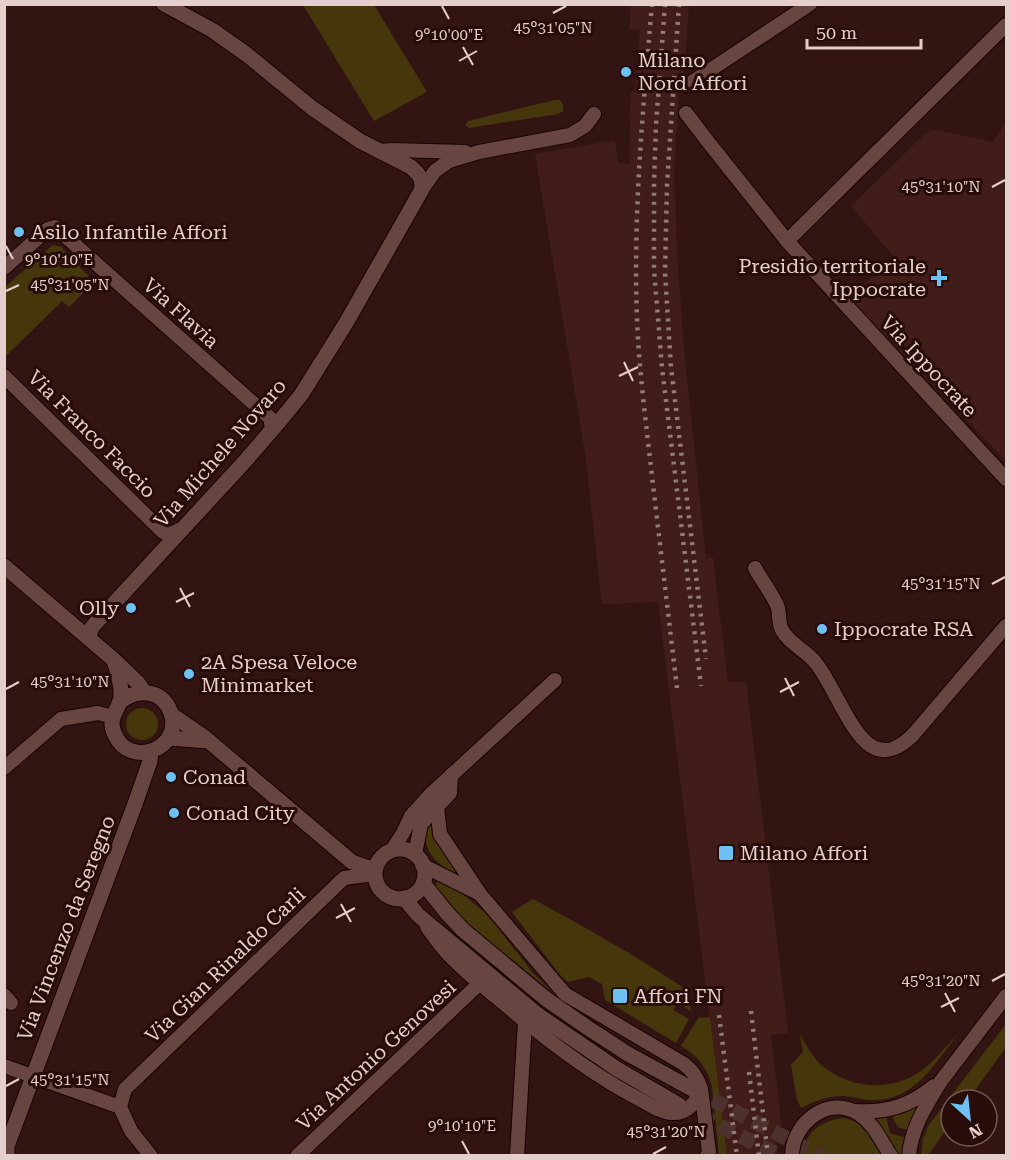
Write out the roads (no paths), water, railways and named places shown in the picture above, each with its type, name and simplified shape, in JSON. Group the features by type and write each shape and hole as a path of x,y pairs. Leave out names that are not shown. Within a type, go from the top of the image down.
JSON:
{"main road":[{"path":"164,4 212,30 246,54 327,119 360,141 415,170 422,183 421,191"},
{"name":"Via Michele Novaro","path":"89,638 94,625 271,432 301,395 346,323 421,191"},
{"path":"4,566 114,660 144,692"},
{"path":"114,660 121,695 116,710 112,726 119,743 134,752 151,752 161,747 169,738 172,731 172,715 168,706 154,694 135,693 126,697 116,710"},
{"path":"172,715 209,741 352,862 376,868"},
{"path":"169,738 209,741"},
{"name":"Via Vincenzo da Seregno","path":"134,752 140,792"},
{"name":"Via Vincenzo da Seregno","path":"6,1150 140,792 151,752"},
{"path":"404,849 419,860 424,876 423,883 415,893 404,898 395,898 383,891 378,884 376,868 384,854 392,850 404,849"},
{"path":"423,883 463,930 546,999 628,1054 696,1089"},
{"path":"404,898 418,915 546,1020 617,1069 679,1105"}],"street":[{"path":"686,86 810,4"},
{"path":"787,241 1006,25"},
{"name":"Via Ippocrate","path":"686,113 787,241 1006,479"},
{"path":"421,191 435,171 458,158 570,135 585,126 594,114"},
{"path":"378,151 479,152"},
{"name":"Via Flavia","path":"4,268 48,229 55,227 270,418 271,432"},
{"name":"Via Franco Faccio","path":"4,376 163,532 171,534 181,530"},
{"path":"755,568 778,607 783,632 815,662 862,738 871,746 881,750 901,746 912,736 1006,626"},
{"path":"392,850 411,816 431,794 555,680"},
{"path":"4,768 62,719 116,710"},
{"path":"451,775 450,793 421,824 419,860 480,894"},
{"path":"437,807 440,834 480,894 565,994 693,1071 698,1080 696,1089 707,1155"},
{"name":"Via Gian Rinaldo Carli","path":"120,1107 125,1089 344,878 376,868"},
{"path":"418,915 453,959 525,1022 594,1072 659,1110 670,1113 681,1112 691,1107 698,1099 696,1089"},
{"name":"Via Antonio Genovesi","path":"297,1155 480,983"},
{"path":"909,1155 912,1137 941,1081 1006,996"},
{"path":"518,1155 525,1022"},
{"path":"4,1065 120,1107 131,1131 151,1155"},
{"path":"855,1112 871,1112 899,1107 913,1101 941,1081"},
{"path":"792,1155 795,1139 807,1121 816,1114 837,1108 855,1112 868,1121 891,1155"}],"tunnel":[{"path":"692,1089 820,1156"},
{"path":"679,1105 780,1156"}],"railway":[{"path":"652,4 642,122 636,239 637,318 644,402 677,688"},
{"path":"665,4 656,125 654,269 662,368 701,686"},
{"path":"679,4 667,185 665,273 671,367 706,659"},
{"path":"751,1011 768,1156"},
{"path":"719,1015 737,1156"},
{"path":"749,1072 759,1156"}],"place":[{"name":"Milano Nord Affori","path":"626,72"},
{"name":"Asilo Infantile Affori","path":"19,232"},
{"name":"Presidio territoriale Ippocrate","path":"939,278"},
{"name":"Olly","path":"131,608"},
{"name":"Ippocrate RSA","path":"822,629"},
{"name":"2A Spesa Veloce Minimarket","path":"189,674"},
{"name":"Conad","path":"171,777"},
{"name":"Conad City","path":"174,813"},
{"name":"Milano Affori","path":"726,853"},
{"name":"Affori FN","path":"620,996"}]}
